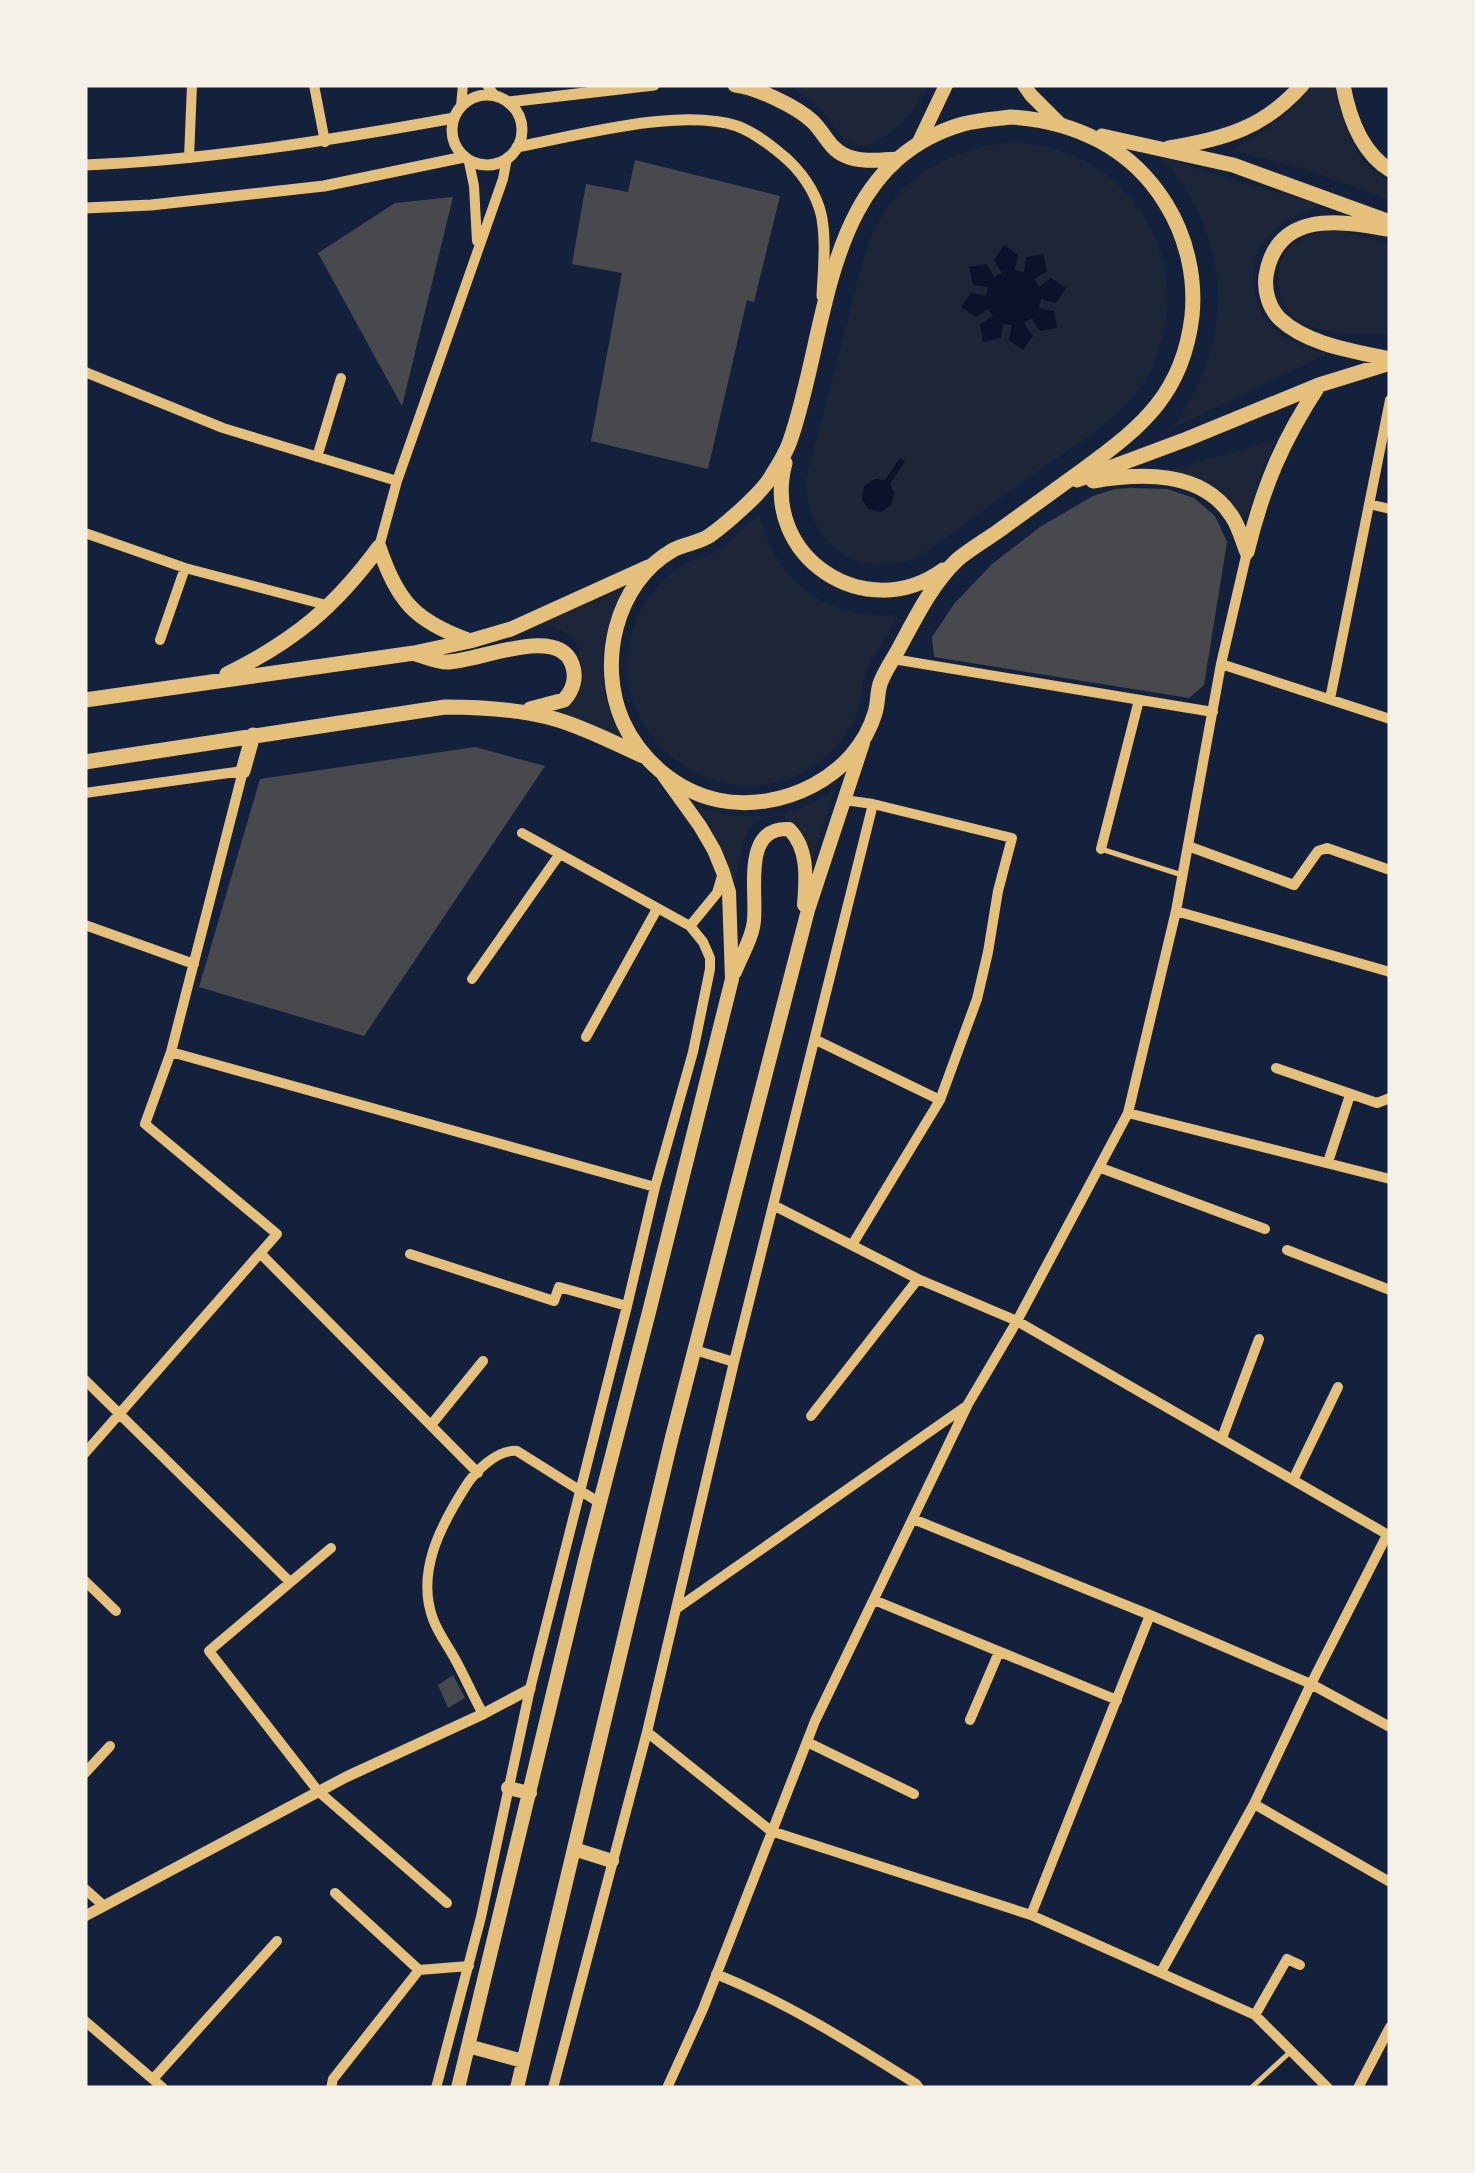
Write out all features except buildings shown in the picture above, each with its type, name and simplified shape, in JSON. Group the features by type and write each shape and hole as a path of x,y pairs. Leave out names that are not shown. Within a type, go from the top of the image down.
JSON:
{"main road":[{"path":"735,85 745,86 800,113 812,121 835,150 847,157 898,159"},
{"path":"918,144 946,85"},
{"path":"1024,85 1060,124"},
{"path":"1161,150 1213,141 1245,129 1276,111 1302,85"},
{"path":"1343,85 1355,127 1370,152 1390,170"},
{"path":"1083,131 1125,156 1159,192 1182,236 1193,283 1193,308 1184,356 1162,400 1128,436 931,580 888,591 844,584 823,572 795,541 781,498 781,476 843,239 865,195 898,159 918,144 980,120 1011,117 1060,124 1233,165 1390,222"},
{"path":"1390,230 1345,222 1297,229 1278,242 1270,258 1265,285 1275,313 1302,334 1390,361"},
{"path":"1059,487 1390,361"},
{"path":"1246,552 1276,458 1319,385"},
{"path":"85,700 414,654 511,629 597,592 674,550 707,537 768,484 789,444"},
{"path":"1059,487 1144,476 1189,483 1220,502 1232,516 1246,552"},
{"path":"380,547 399,595 410,608 444,632 470,641"},
{"path":"214,680 292,638 330,606 380,547"},
{"path":"517,2088 672,1437 800,941 875,714 880,682 928,596 957,560"},
{"path":"656,563 641,579 620,616 611,658 612,680 619,711 632,740 700,826 723,872 729,892 732,979"},
{"path":"414,654 445,663 546,644 565,652 574,675 570,694 557,704 516,711"},
{"path":"85,762 445,707 486,707 568,723 646,757"},
{"path":"661,772 698,794 719,800 772,800 822,781 846,760 865,735"},
{"path":"243,770 252,736"},
{"path":"458,2088 732,979 754,924 755,858 760,843 782,828 796,836 803,856 806,887 800,941"},
{"path":"508,1788 530,1793"},
{"path":"574,1849 612,1861"},
{"path":"468,2046 523,2061"}],"street":[{"path":"189,158 192,85"},
{"path":"314,85 325,142"},
{"path":"463,85 452,135 467,159 474,186 478,247"},
{"path":"486,85 495,96"},
{"path":"508,102 654,85"},
{"path":"85,165 151,162 325,142 458,112 471,99 483,95 508,102 520,118 517,148 494,164 467,159 324,186 85,208"},
{"path":"517,148 650,122 707,121 754,134 799,170 818,207 824,224 822,322"},
{"path":"380,547 398,481 504,180 507,158"},
{"path":"85,372 223,428 398,481"},
{"path":"317,457 341,378"},
{"path":"1330,699 1390,400"},
{"path":"1369,504 1390,509"},
{"path":"85,533 184,568 330,606"},
{"path":"667,2088 807,1742 874,1600 968,1404 1017,1322 1128,1113 1176,911 1221,664 1246,552"},
{"path":"160,640 184,568"},
{"path":"893,660 1213,712"},
{"path":"1221,664 1390,719"},
{"path":"1101,850 1139,700"},
{"path":"85,793 243,770 171,1052 145,1124 277,1234 85,1453"},
{"path":"844,800 1012,838 978,999 940,1100 852,1245"},
{"path":"553,2088 647,1732 734,1362 873,804"},
{"path":"436,2088 469,1966 530,1689 655,1187 693,1052 710,968 704,942 690,926 522,833"},
{"path":"1188,846 1294,885 1318,851 1327,848 1390,870"},
{"path":"472,980 559,855"},
{"path":"690,926 717,893 723,872"},
{"path":"586,1037 657,909"},
{"path":"1176,911 1390,972"},
{"path":"85,925 194,964"},
{"path":"816,1040 940,1100"},
{"path":"171,1052 655,1187"},
{"path":"1276,1068 1377,1103 1390,1098"},
{"path":"1328,1162 1350,1094"},
{"path":"1128,1113 1390,1179"},
{"path":"1100,1168 1265,1229"},
{"path":"773,1205 918,1279 1017,1322 1389,1536 1310,1684 1254,1804 1161,1972"},
{"path":"1287,1250 1390,1290"},
{"path":"261,1254 478,1472"},
{"path":"410,1254 554,1302 559,1287 628,1306"},
{"path":"811,1416 918,1279"},
{"path":"1222,1438 1259,1338"},
{"path":"695,1350 734,1362"},
{"path":"431,1425 483,1360"},
{"path":"85,1380 290,1582"},
{"path":"1292,1480 1338,1386"},
{"path":"675,1610 968,1404"},
{"path":"483,1714 433,1618 428,1596 429,1562 454,1506 469,1481 507,1450 518,1451 600,1503"},
{"path":"913,1518 1310,1684 1390,1727"},
{"path":"331,1548 209,1652 318,1791 447,1903"},
{"path":"85,1582 116,1611"},
{"path":"874,1600 1116,1700"},
{"path":"1031,1915 1150,1615"},
{"path":"970,1720 998,1652"},
{"path":"85,1916 346,1776 530,1689"},
{"path":"647,1732 771,1831 1031,1915 1161,1972 1254,2016 1328,2088"},
{"path":"807,1742 914,1794"},
{"path":"85,1773 110,1746"},
{"path":"1254,1804 1390,1882"},
{"path":"85,1889 104,1906"},
{"path":"335,1893 419,1970 469,1966"},
{"path":"153,2079 277,1941"},
{"path":"1254,2016 1288,1959 1300,1966"},
{"path":"331,2088 333,2080 419,1970"},
{"path":"716,1974 801,2013 918,2088"},
{"path":"85,2021 163,2088"},
{"path":"1358,2088 1390,2027"}],"lane":[{"path":"1101,850 1182,875"},
{"path":"1251,2088 1291,2052"}],"shaded area":[{"path":"786,85 929,85 897,127 874,143 862,146 847,142 816,105"},
{"path":"1312,85 1335,85 1351,141 1367,164 1390,182 1390,200 1304,169 1231,150 1275,122"},
{"path":"1012,142 1052,148 1088,163 1119,186 1145,218 1164,264 1167,288 1167,313 1155,361 1128,402 1107,422 919,557 875,564 856,560 825,539 808,502 806,479 867,249 889,205 922,173 964,153"},
{"path":"1162,158 1320,205 1273,231 1259,252 1253,283 1256,298 1272,326 1299,345 1329,353 1171,429 1207,362 1218,292 1213,256 1202,222 1185,189"},
{"path":"1326,230 1390,244 1390,333 1324,330 1303,323 1289,311 1278,283 1281,263 1298,241"},
{"path":"1004,245 1018,255 1015,270 1024,272 1026,257 1043,254 1047,271 1034,279 1039,287 1051,278 1066,288 1056,303 1041,299 1039,308 1054,311 1057,328 1040,331 1032,318 1024,323 1033,336 1023,350 1009,340 1012,325 1003,324 1001,338 983,342 980,324 993,316 988,309 976,317 961,307 971,293 986,296 988,287 973,285 969,267 987,264 994,277 1002,273 994,260"},
{"path":"1275,440 1245,523 1214,488 1170,470"},
{"path":"900,458 905,461 890,484 894,493 891,505 881,512 868,509 862,499 864,486 875,479 885,480"},
{"path":"759,514 779,560 808,593 848,611 899,615 868,667 858,712 838,744 788,779 748,786 709,778 674,759 647,729 631,693 628,652 642,608 660,583 684,564 719,549"},
{"path":"624,589 608,626 602,663 607,700 622,738 548,711 579,687 579,651 561,630 536,624"},
{"path":"834,789 811,864 801,832 782,816 768,817 758,821 745,837 735,884 698,807 734,815 769,816 802,807"}]}
